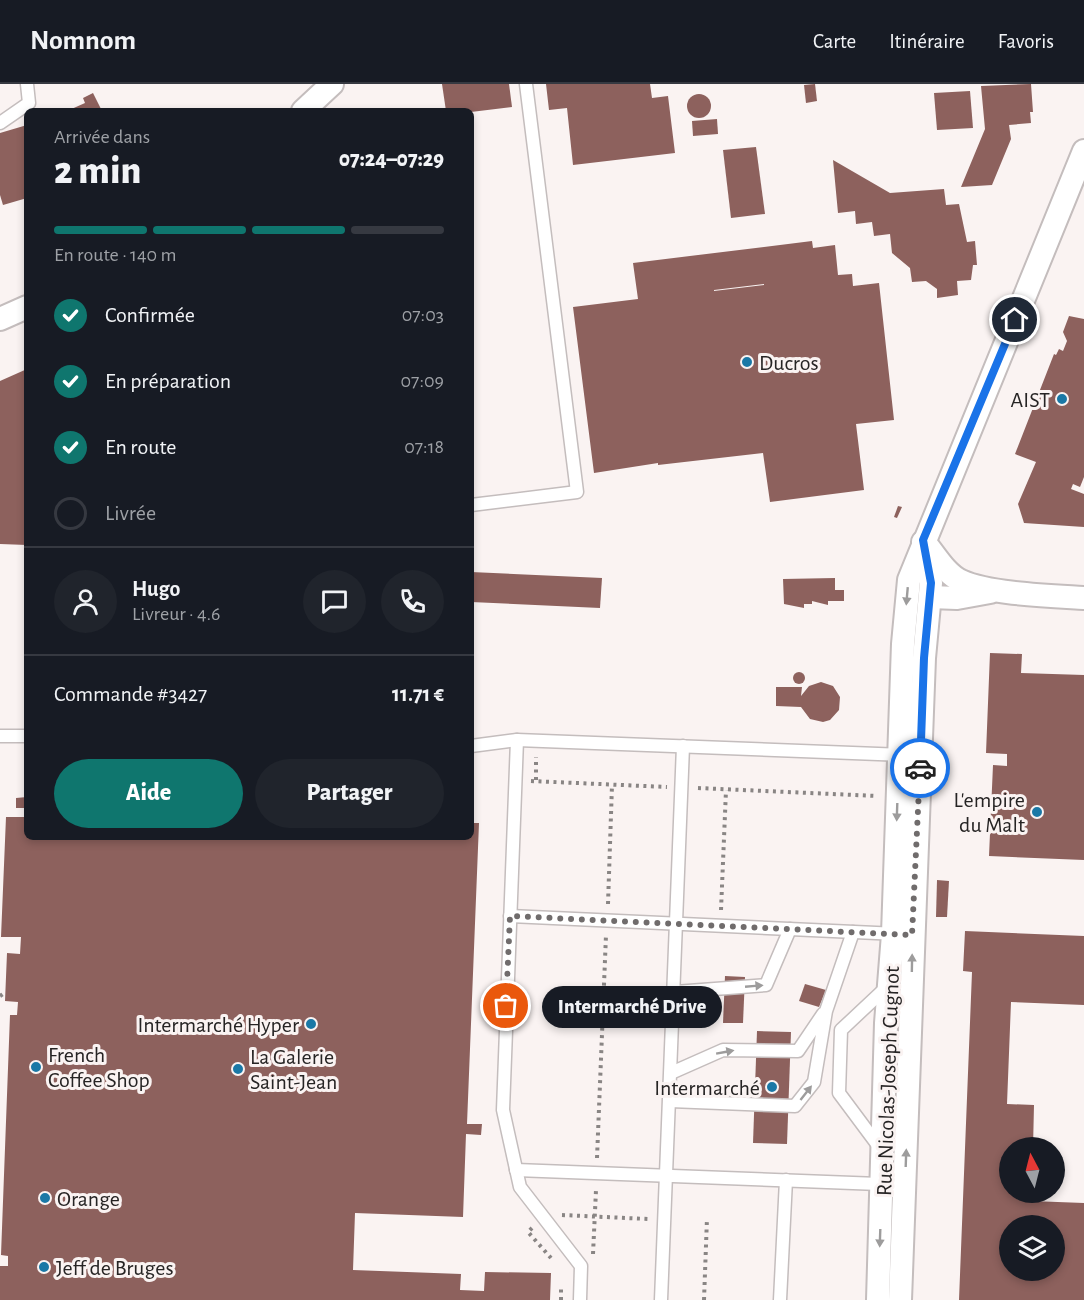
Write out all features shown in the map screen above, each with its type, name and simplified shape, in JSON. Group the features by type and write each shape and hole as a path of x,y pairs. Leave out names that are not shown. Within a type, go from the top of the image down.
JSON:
{"street":[{"path":"306,108 332,84"},
{"name":"Rue Nicolas-Joseph Cugnot","path":"878,1300 894,1184 883,1153 889,986 903,935 898,797 910,755 903,644 909,580 923,540 1084,151"},
{"path":"0,320 24,308"},
{"path":"923,540 945,568 960,581 1001,590 1084,598"},
{"name":"Rue Nicolas-Joseph Cugnot","path":"900,1300 894,1184 910,755 931,583 923,540"},
{"path":"930,597 957,598 1001,590"}],"lane":[{"path":"0,123 29,103 27,84"},
{"path":"474,505 577,492 526,84"},
{"path":"0,736 24,736"},
{"path":"474,746 517,740 910,755"},
{"path":"517,740 503,1110 520,1187 581,1266 580,1300"},
{"path":"661,1300 678,924 683,746"},
{"path":"510,916 903,935"},
{"path":"675,992 766,985 790,929"},
{"path":"670,1101 795,1106 814,1082 825,1011 853,932"},
{"path":"883,1153 839,1093 841,1030 889,986"},
{"path":"671,1073 723,1050 798,1051 825,1011"},
{"path":"516,1170 894,1184"},
{"path":"780,1300 786,1180"}],"path":[{"path":"536,741 536,780"},
{"path":"515,791 536,780 898,797"},
{"path":"593,1256 612,784"},
{"path":"721,926 726,790"},
{"path":"0,996 6,992"},
{"path":"555,1263 528,1232 549,1215 665,1220"},
{"path":"704,1300 707,1218"},
{"path":"561,1280 561,1300"}],"building":[{"path":"442,84 509,84 512,107 474,112 474,108 446,108"},
{"path":"546,84 650,84 652,98 668,96 675,153 573,165 567,108 549,110"},
{"path":"815,84 817,101 806,103 804,85"},
{"path":"1031,84 1033,112 1030,112 1031,123 1009,125 1011,139 992,185 961,187 985,129 981,86"},
{"path":"970,91 973,128 937,130 934,93"},
{"path":"93,93 100,108 74,108 85,103 83,98"},
{"path":"699,94 707,98 711,106 707,114 699,118 691,114 687,106 691,98"},
{"path":"717,119 718,134 693,136 692,121"},
{"path":"24,126 24,199 3,205 0,195 0,133"},
{"path":"756,147 765,214 731,218 723,150"},
{"path":"833,160 890,193 944,189 946,205 959,204 967,242 975,241 977,265 973,265 971,280 957,281 958,295 937,298 937,289 926,281 912,282 910,268 892,253 890,234 874,236 872,222 856,224 855,211 838,213"},
{"path":"812,241 813,248 835,245 838,275 852,274 853,286 879,283 894,420 856,424 864,490 770,502 763,453 658,465 658,463 594,473 573,307 638,299 633,263","holes":["764,284 764,285 714,291"]},
{"name":"AIST","path":"1069,316 1084,319 1084,477 1080,487 1073,484 1071,489 1084,494 1084,527 1024,523 1018,504 1036,462 1015,454 1054,354 1056,355 1059,349 1063,351 1067,341 1063,332"},
{"path":"24,370 24,545 0,544 0,381"},
{"path":"898,506 902,507 897,518 894,517"},
{"path":"474,572 602,578 600,608 474,602"},
{"path":"835,578 835,590 844,590 844,601 828,601 828,605 812,601 812,604 804,604 804,608 784,604 783,579"},
{"path":"990,653 1022,654 1021,673 1084,675 1084,860 989,856 993,765 1007,766 1007,754 986,753"},
{"path":"801,672 805,678 801,684 797,684 793,676"},
{"path":"821,682 833,686 840,697 839,710 830,720 823,722 810,719 801,707 776,706 776,687 802,687 801,696 809,686"},
{"path":"24,797 24,808 16,808 16,798"},
{"name":"La Galerie Saint-Jean","path":"6,817 24,817 24,840 474,840 474,823 479,823 467,1124 482,1124 481,1135 466,1134 463,1217 355,1213 353,1270 461,1274 460,1290 484,1291 485,1272 551,1273 550,1300 0,1300 0,1266 8,1266 8,1256 1,1255 10,1015 17,1015 18,1002 5,1001 7,953 20,954 21,937 1,937"},
{"path":"937,880 949,881 947,917 936,917"},
{"path":"965,931 1084,936 1084,1005 1011,1002 1007,1104 1034,1105 1033,1137 999,1137 999,1203 1084,1203 1084,1300 959,1300 972,972 963,971"},
{"path":"725,976 745,977 743,1023 723,1023"},
{"path":"805,984 826,990 819,1007 799,1001"},
{"name":"Intermarché","path":"757,1031 791,1032 787,1144 753,1143"}],"way so far":[{"path":"506,1006 510,916 912,935 920,768"}],"place":[{"name":"Ducros","path":"747,362"},
{"name":"AIST","path":"1062,399"},
{"name":"L'empire du Malt","path":"1037,812"},
{"name":"Intermarché Drive","path":"506,1006"},
{"name":"Intermarché Hyper","path":"311,1024"},
{"name":"French Coffee Shop","path":"36,1067"},
{"name":"La Galerie Saint-Jean","path":"238,1069"},
{"name":"Intermarché","path":"772,1087"},
{"name":"Orange","path":"45,1198"},
{"name":"Jeff de Bruges","path":"44,1267"}],"route":[{"path":"920,768 924,658 931,583 923,540 1015,320"}]}
